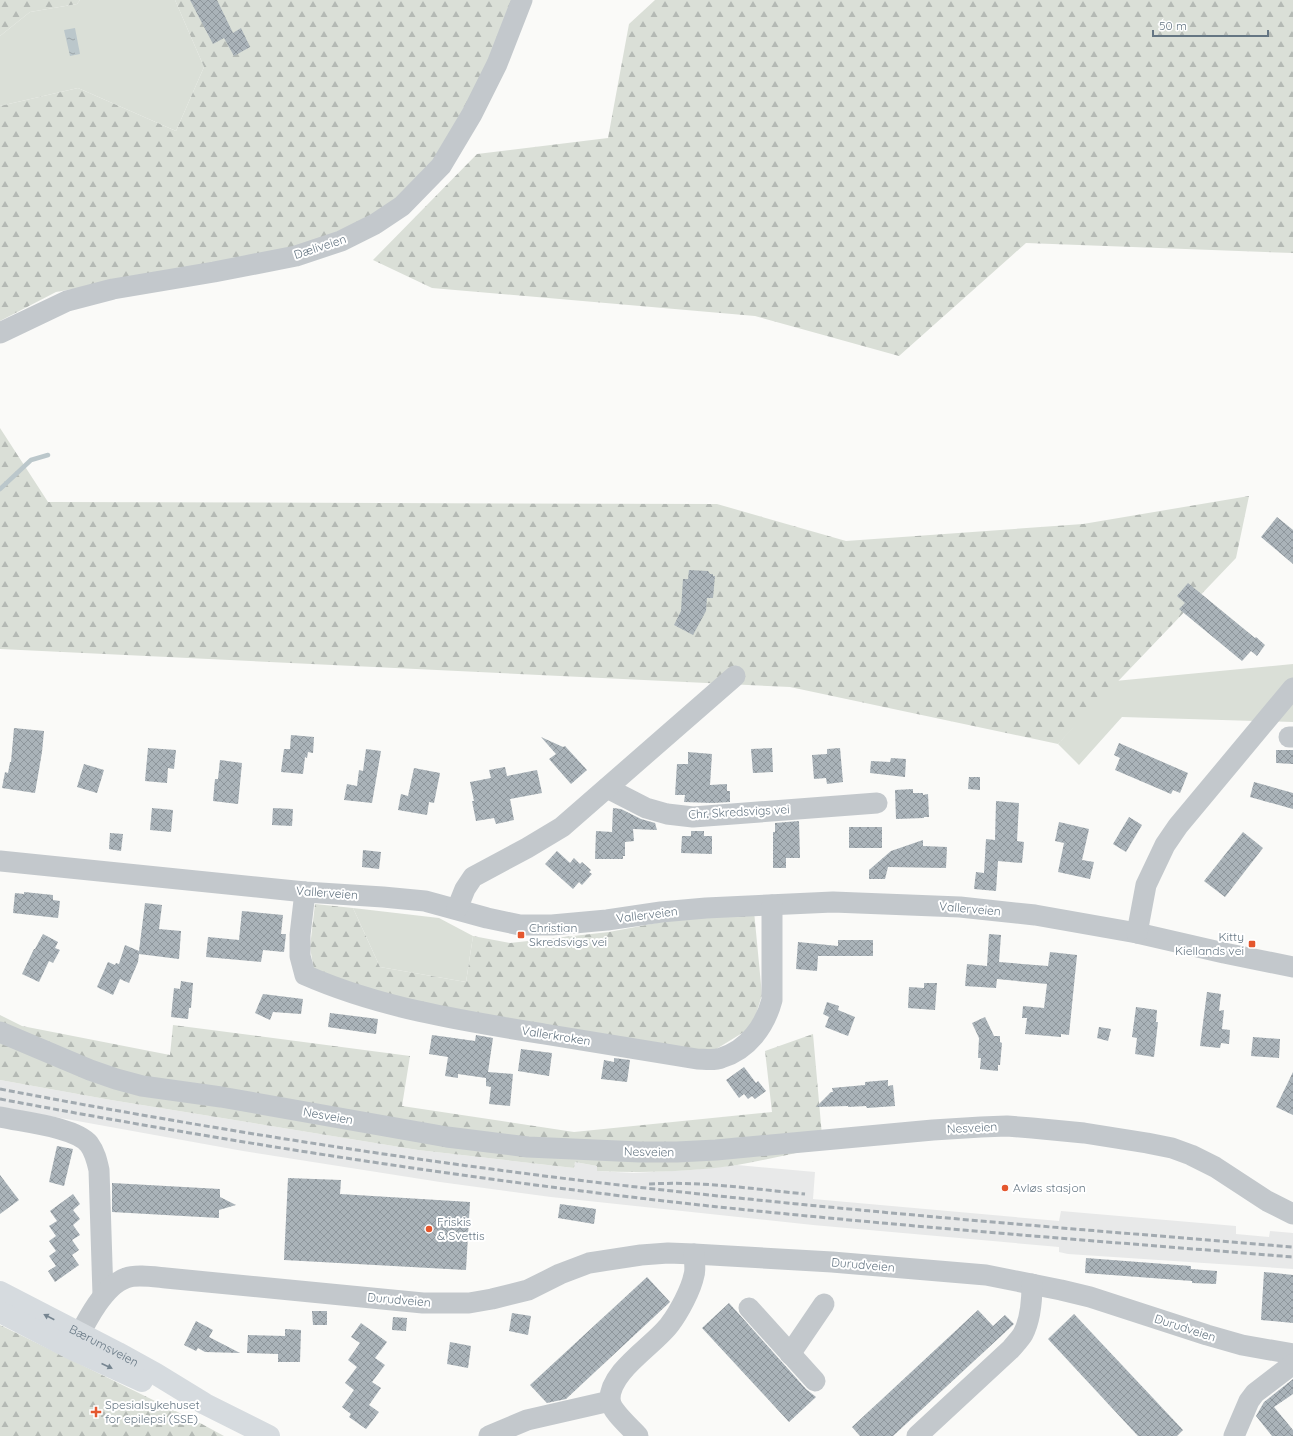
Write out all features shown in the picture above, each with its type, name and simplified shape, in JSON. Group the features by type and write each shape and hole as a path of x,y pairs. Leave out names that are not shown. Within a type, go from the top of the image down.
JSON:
{"main road":[{"name":"Bærumsveien","path":"0,1292 76,1341 152,1386 205,1404 269,1436"},
{"name":"Bærumsveien","path":"0,1312 76,1341"}],"street":[{"name":"Dæliveien","path":"0,333 67,301 114,288 214,272 296,256 341,241 375,224 402,206 441,166 472,114 497,64 522,0"},
{"path":"457,909 465,889 472,877 527,848 562,827 735,676"},
{"path":"1137,932 1146,885 1165,845 1178,826 1293,688"},
{"name":"Chr. Skredsvigs vei","path":"606,788 646,808 667,814 693,817 877,803"},
{"name":"Vallerveien","path":"0,861 305,892 425,901 487,918 520,925 552,925 661,912 834,902 960,906 1035,915 1137,932 1224,953 1293,967"},
{"name":"Vallerkroken","path":"305,892 300,935 300,956 305,975 326,984 358,996 419,1011 496,1026 697,1059 720,1059 738,1052 762,1026 772,1000 772,905"},
{"name":"Nesveien","path":"0,1032 90,1070 142,1086 221,1097 440,1136 528,1147 640,1152 677,1152 716,1150 981,1127 1007,1126 1056,1129 1172,1148 1216,1167 1267,1201 1293,1214"},
{"path":"0,1118 63,1130 78,1135 88,1143 94,1152 99,1170 103,1295"},
{"name":"Durudveien","path":"76,1341 103,1295 126,1278 143,1276 423,1303 469,1303 528,1290 560,1274 589,1263 642,1255 668,1253 832,1262 986,1275 1090,1297 1246,1346 1293,1354"},
{"path":"638,1436 614,1410 610,1401 612,1389 619,1376 630,1362 669,1325 683,1302 694,1274 694,1254"},
{"path":"917,1436 1011,1349 1023,1334 1032,1301 1032,1284"},
{"path":"790,1354 824,1304"},
{"path":"749,1308 815,1381"},
{"path":"1234,1436 1255,1393 1293,1364"},
{"path":"489,1436 527,1420 610,1401"}],"shaded area":[{"path":"0,1080 111,1100 418,1150 574,1168 575,1162 597,1166 597,1171 633,1173 691,1170 737,1165 815,1172 813,1199 1059,1221 1061,1211 1236,1226 1236,1234 1269,1237 1270,1231 1293,1233 1293,1269 1068,1254 1059,1252 1059,1247 813,1225 551,1197 440,1182 243,1151 0,1107"}],"green space":[{"path":"0,0 80,0 77,4 30,12 0,36"},
{"path":"80,0 175,0 204,67 176,131 78,88 0,106 0,36 30,12 77,4"},
{"path":"175,0 514,0 469,115 396,208 291,250 56,292 0,321 0,106 78,88 176,131 204,67"},
{"path":"655,0 1293,0 1293,253 1026,243 899,356 755,316 432,288 373,260 477,154 608,138 629,24"},
{"path":"0,428 48,502 717,504 846,541 1083,524 1249,496 1236,558 1058,744 790,687 0,649"},
{"path":"1293,664 1293,722 1122,717 1079,765 1058,744 1115,681"},
{"path":"315,904 353,908 380,967 466,982 473,936 510,943 609,932 704,914 754,911 762,995 752,1027 713,1051 664,1047 353,990 314,971 310,947"},
{"path":"353,908 439,918 473,936 466,982 380,967"},
{"path":"0,1015 22,1026 170,1055 173,1025 410,1056 402,1106 574,1132 772,1112 765,1051 813,1034 823,1147 737,1165 685,1171 650,1172 597,1171 597,1166 575,1162 574,1168 418,1150 111,1100 0,1080"},
{"path":"0,1325 200,1423 224,1436 0,1436"}],"water":[{"path":"75,28 80,54 70,56 64,30"}],"building":[{"path":"190,0 217,0 233,33 241,28 250,47 234,56 224,38 213,44"},
{"path":"1277,517 1293,530 1293,564 1261,537"},
{"path":"689,570 708,571 710,574 715,576 713,598 707,598 706,611 693,635 674,625 681,611 683,579 688,579"},
{"path":"1188,583 1265,645 1257,656 1251,651 1242,661 1179,609 1185,603 1177,596"},
{"path":"14,728 44,731 35,793 2,788 5,772 8,773 11,762"},
{"path":"291,735 314,737 313,753 308,752 307,758 305,757 303,774 281,772 284,749 290,749"},
{"path":"541,737 563,747 565,746 587,770 571,784 549,759 556,754"},
{"path":"1119,743 1188,773 1180,793 1173,790 1171,794 1115,770 1120,758 1114,755"},
{"path":"148,748 176,750 174,769 168,768 167,783 145,781"},
{"path":"772,748 773,772 753,773 751,749"},
{"path":"840,748 843,782 827,784 826,778 814,779 812,755 827,754 827,749"},
{"path":"366,749 381,751 372,803 344,800 347,784 357,786 359,770 363,771"},
{"path":"1276,750 1293,750 1293,764 1276,763"},
{"path":"688,752 712,754 710,785 727,784 727,791 730,791 730,802 684,802 685,795 675,795 677,764 688,764"},
{"path":"891,758 906,759 905,777 870,773 871,761 890,762"},
{"path":"220,760 242,763 238,804 213,801 215,779 218,779"},
{"path":"84,764 104,770 97,793 77,787"},
{"path":"505,767 507,776 537,770 542,793 510,799 514,820 496,824 494,818 476,821 470,782 491,778 489,770"},
{"path":"414,768 440,773 434,803 429,802 427,815 398,810 401,794 408,796"},
{"path":"969,777 980,777 980,790 968,789"},
{"path":"1254,782 1293,793 1293,809 1250,797"},
{"path":"913,789 913,793 923,793 923,795 928,794 929,817 896,819 895,790"},
{"path":"996,801 1019,803 1017,841 1024,842 1022,863 998,861 996,891 974,889 976,872 984,873 986,839 995,840"},
{"path":"152,808 173,810 171,832 150,830"},
{"path":"273,808 293,809 292,826 272,825"},
{"path":"613,808 621,809 641,819 655,823 657,830 633,829 634,841 625,842 625,856 623,856 623,859 595,859 596,831 612,832"},
{"path":"1129,817 1142,825 1126,852 1113,844"},
{"path":"799,821 800,858 786,858 786,868 773,868 773,832 775,832 775,823"},
{"path":"1059,822 1089,829 1082,860 1094,862 1090,879 1058,872 1064,843 1055,841"},
{"path":"849,827 882,827 882,848 849,848"},
{"path":"691,831 704,831 704,836 712,836 712,854 681,853 682,836 691,836"},
{"path":"1243,832 1263,848 1225,897 1204,881"},
{"path":"110,833 123,834 121,851 109,849"},
{"path":"923,840 923,846 947,847 946,868 888,867 885,879 869,879 869,870 891,851"},
{"path":"363,850 381,852 379,869 362,867"},
{"path":"557,851 570,863 574,858 580,864 582,862 591,870 589,872 592,874 582,885 579,882 573,889 545,864"},
{"path":"24,892 53,895 53,900 60,901 58,918 13,913 15,893 24,894"},
{"path":"145,903 162,905 159,929 181,931 179,959 139,954 138,962 129,983 120,979 113,995 97,987 108,962 115,965 116,963 119,964 125,945 139,951"},
{"path":"242,911 283,915 281,934 286,934 284,952 263,950 261,962 206,957 208,937 239,940"},
{"path":"43,934 58,942 55,948 60,950 53,963 49,961 39,982 22,974"},
{"path":"989,934 1001,935 999,962 1048,966 1050,952 1077,955 1069,1035 1061,1034 1061,1037 1025,1034 1027,1018 1022,1018 1023,1006 1044,1008 1047,984 997,979 996,988 965,986 967,964 987,966"},
{"path":"838,940 873,940 873,956 818,956 817,971 796,969 798,942 838,946"},
{"path":"181,981 193,983 191,1008 189,1008 188,1019 171,1017 174,988 180,989"},
{"path":"924,983 937,983 935,1010 908,1008 909,987 924,988"},
{"path":"1207,992 1221,994 1219,1011 1224,1010 1222,1029 1230,1030 1229,1044 1221,1043 1220,1048 1200,1046"},
{"path":"263,994 303,999 301,1014 273,1012 270,1020 255,1013"},
{"path":"827,1002 839,1006 838,1010 855,1017 848,1036 825,1027 829,1017 823,1014"},
{"path":"1136,1007 1157,1010 1156,1022 1158,1022 1154,1057 1135,1054 1137,1038 1132,1037"},
{"path":"330,1013 378,1019 376,1034 328,1027"},
{"path":"985,1017 994,1036 1000,1036 1000,1042 1002,1043 998,1071 980,1069 981,1058 978,1058 979,1038 972,1023"},
{"path":"1099,1027 1111,1029 1108,1041 1097,1038"},
{"path":"432,1035 475,1041 476,1035 493,1038 488,1072 513,1074 510,1106 489,1104 491,1087 486,1086 486,1078 458,1074 458,1078 445,1076 448,1057 429,1054"},
{"path":"1253,1037 1280,1039 1279,1058 1251,1056"},
{"path":"521,1049 552,1053 549,1076 518,1071"},
{"path":"614,1058 630,1060 627,1082 601,1079 604,1060 614,1062"},
{"path":"744,1067 756,1083 758,1081 766,1091 755,1099 752,1096 748,1099 744,1094 739,1098 726,1080"},
{"path":"1293,1072 1293,1115 1276,1107"},
{"path":"888,1080 888,1086 893,1085 895,1106 867,1108 866,1106 816,1107 831,1092 833,1092 832,1088 865,1085 865,1082"},
{"path":"57,1146 73,1149 64,1186 49,1182"},
{"path":"0,1175 19,1200 0,1214"},
{"path":"288,1178 341,1180 340,1194 470,1202 466,1270 284,1260"},
{"path":"112,1183 220,1189 220,1197 236,1205 219,1210 219,1218 112,1212"},
{"path":"73,1194 80,1204 73,1210 80,1219 73,1225 80,1235 72,1240 79,1250 72,1255 79,1265 55,1282 48,1271 56,1266 49,1256 56,1251 49,1241 56,1236 49,1226 57,1221 50,1211"},
{"path":"560,1204 596,1209 594,1224 558,1218"},
{"path":"1086,1258 1191,1266 1191,1269 1217,1271 1216,1284 1085,1273"},
{"path":"1264,1272 1293,1275 1293,1323 1261,1320"},
{"path":"647,1277 670,1302 566,1399 547,1403 530,1385"},
{"path":"729,1303 806,1389 816,1397 789,1422 702,1328"},
{"path":"978,1310 993,1326 1005,1315 1014,1324 893,1436 860,1436 852,1427"},
{"path":"312,1311 327,1311 327,1325 313,1325"},
{"path":"512,1313 531,1316 528,1335 509,1331"},
{"path":"1074,1314 1183,1430 1177,1436 1138,1436 1048,1339"},
{"path":"393,1317 407,1318 406,1331 392,1330"},
{"path":"196,1321 213,1330 209,1337 240,1353 205,1352 198,1348 196,1351 184,1345"},
{"path":"361,1323 387,1342 375,1358 385,1365 372,1382 381,1388 369,1405 379,1412 366,1429 349,1417 351,1414 342,1407 354,1390 345,1383 357,1367 348,1360 360,1343 351,1337"},
{"path":"285,1329 301,1330 300,1362 278,1362 278,1354 247,1353 248,1335 285,1336"},
{"path":"450,1342 471,1346 468,1368 447,1364"},
{"path":"1293,1379 1293,1394 1274,1407 1293,1430 1293,1436 1272,1436 1256,1416 1264,1402"}],"waterway":[{"path":"0,489 31,460 48,455"}],"railway":[{"path":"0,1089 225,1129 375,1153 526,1174 775,1202 1033,1226 1293,1247"},
{"path":"0,1099 252,1143 420,1169 589,1192 828,1218 1293,1257"},
{"path":"649,1184 668,1183 708,1185 805,1194"}],"place":[{"name":"Christian Skredsvigs vei","path":"521,935"},
{"name":"Kitty Kiellands vei","path":"1252,944"},
{"name":"Avløs stasjon","path":"1005,1188"},
{"name":"Friskis & Svettis","path":"429,1229"},
{"name":"Spesialsykehuset for epilepsi (SSE)","path":"96,1412"}]}
